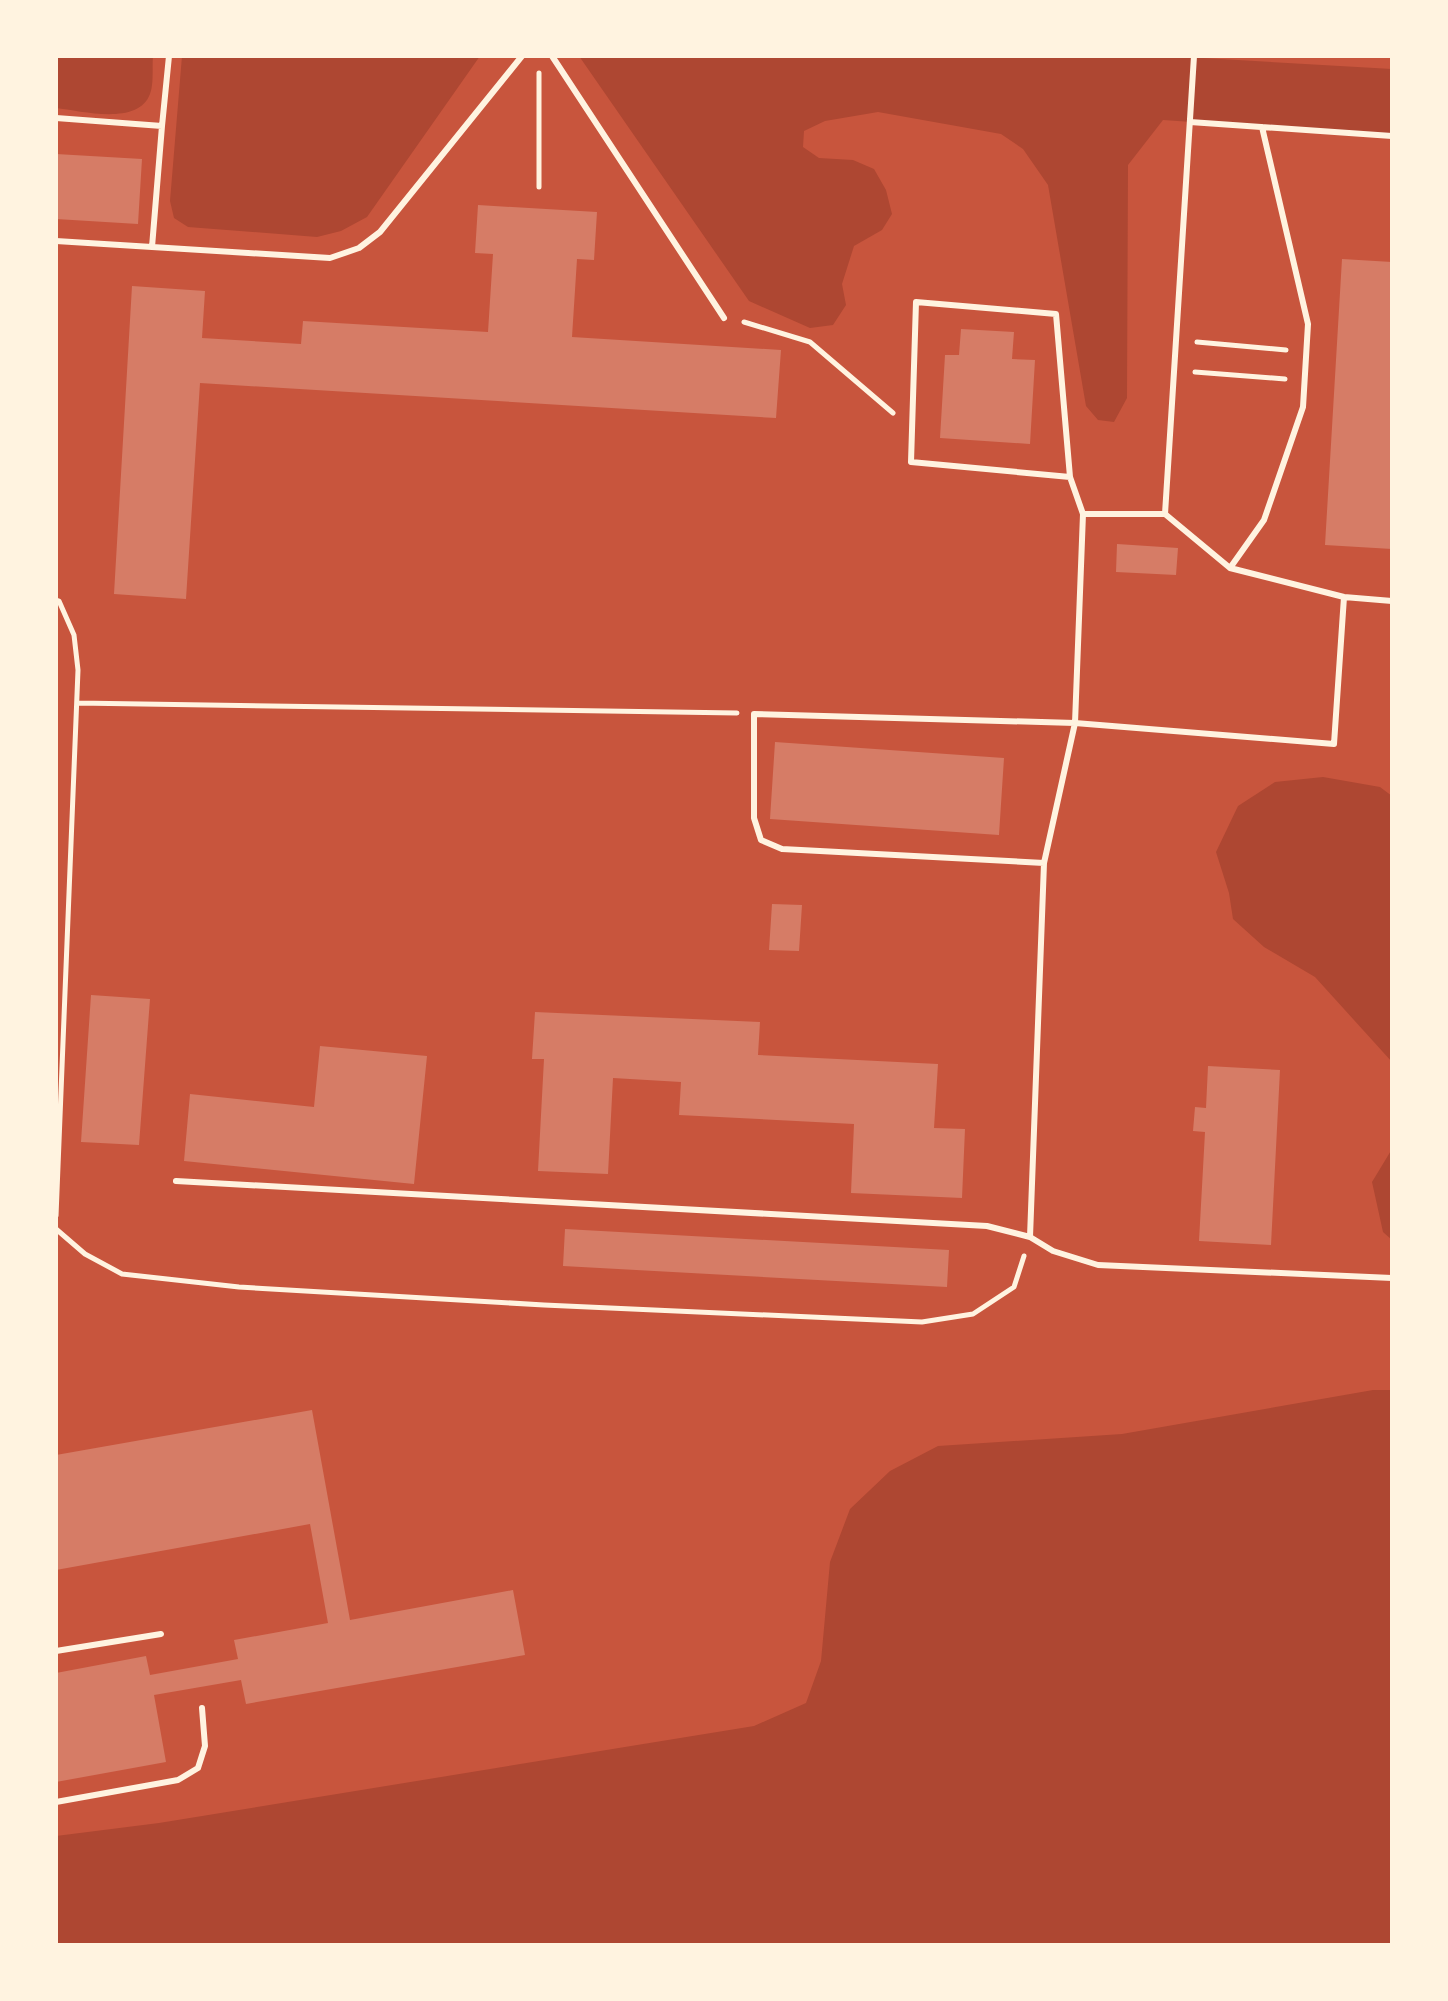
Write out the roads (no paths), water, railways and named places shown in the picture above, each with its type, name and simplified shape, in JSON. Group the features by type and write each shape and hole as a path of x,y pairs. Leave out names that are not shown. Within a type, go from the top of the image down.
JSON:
{"lane":[{"path":"152,247 169,56"},
{"path":"56,241 330,258 359,248 380,232 522,56"},
{"path":"552,56 724,318"},
{"path":"1165,514 1194,56"},
{"path":"56,118 162,126"},
{"path":"1190,122 1392,136"},
{"path":"1230,568 1264,520 1303,407 1308,324 1262,127"},
{"path":"1030,1237 1044,863 1075,723 1083,514 1070,477 1056,314 916,302 911,462 1070,477"},
{"path":"1083,514 1165,514 1230,568 1344,597 1392,601"},
{"path":"1044,863 782,849 761,840 754,818 754,714 1075,723 1334,744 1344,597"},
{"path":"176,1181 987,1226 1030,1237 1053,1251 1098,1265 1392,1278"},
{"path":"56,1651 161,1634"},
{"path":"56,1802 178,1780 198,1768 205,1746 202,1708"}]}
